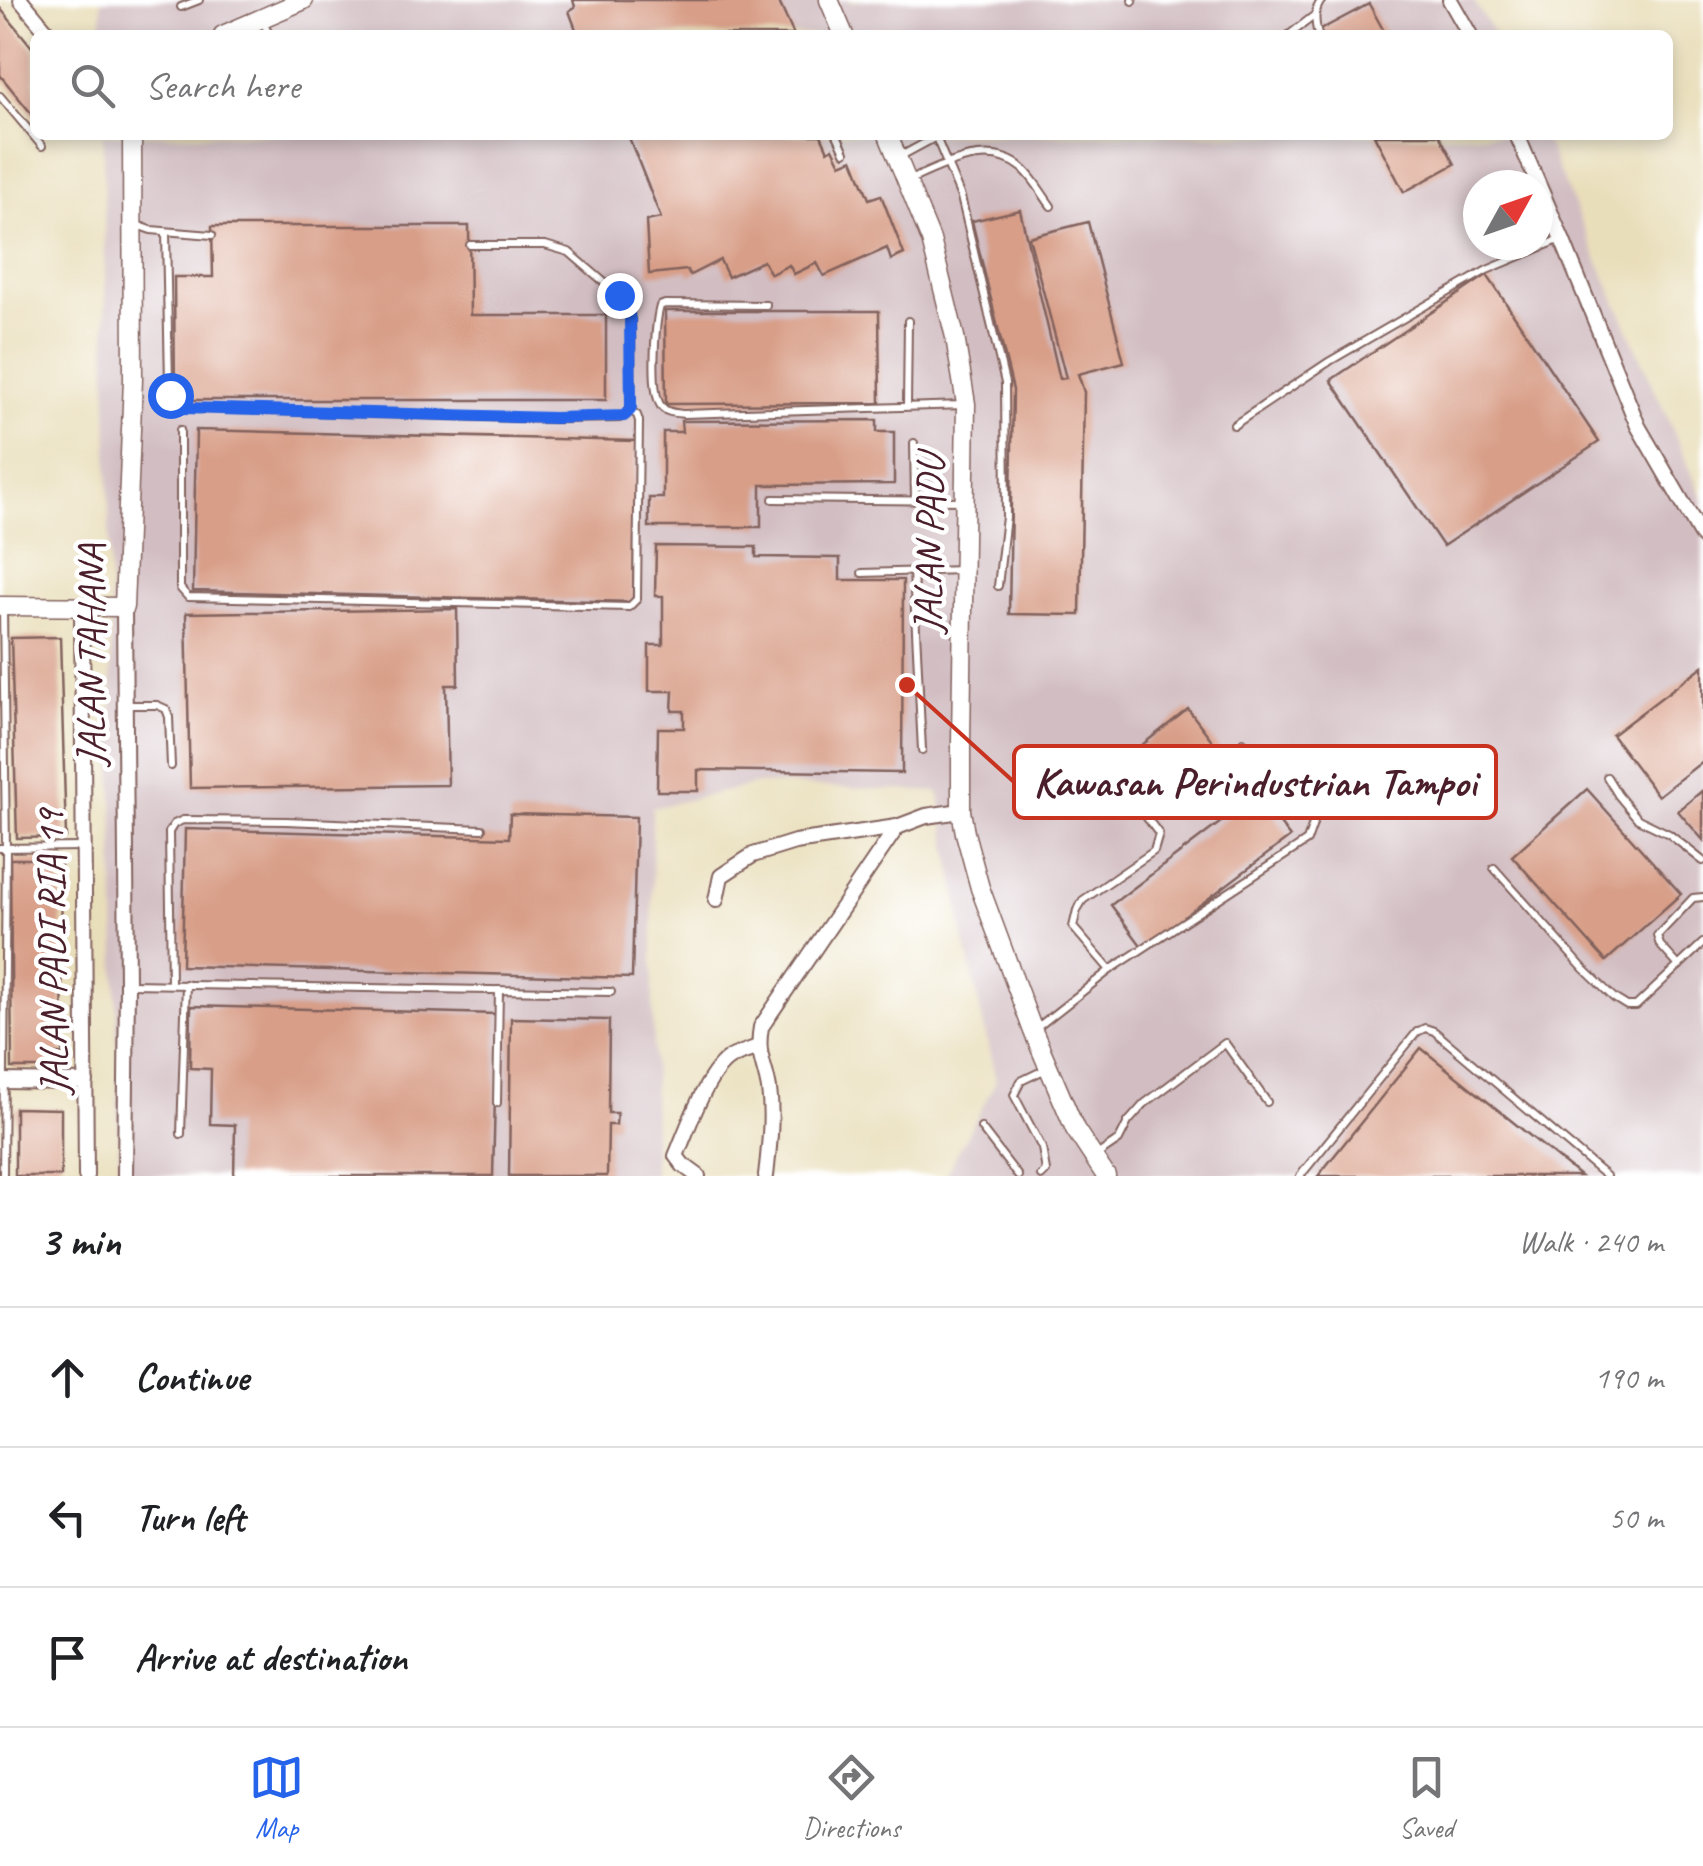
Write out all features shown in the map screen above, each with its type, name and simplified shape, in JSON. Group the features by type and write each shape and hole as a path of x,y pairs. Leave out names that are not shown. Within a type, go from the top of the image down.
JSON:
{"street":[{"path":"22,0 46,30"},
{"path":"265,26 304,0"},
{"path":"829,0 842,30"},
{"path":"1450,0 1467,30"},
{"name":"JALAN TAHANA","path":"124,1176 128,984 124,607 133,379 132,140"},
{"name":"JALAN PADU","path":"890,140 930,240 955,337 966,404 962,810 965,833 980,888 1048,1068 1076,1129 1106,1176"},
{"path":"1519,140 1638,426 1703,538"},
{"path":"2,606 124,607"},
{"name":"JALAN PADI RIA 19","path":"82,607 86,1176"},
{"path":"716,900 721,876 753,855 795,842 897,827 926,816 962,810"},
{"path":"766,1176 769,1089 758,1047 761,1028 897,827"},
{"path":"698,1176 676,1156 706,1089 726,1061 758,1047"},
{"path":"2,1081 86,1082"}],"lane":[{"path":"181,7 199,0"},
{"path":"1317,30 1316,14 1322,0"},
{"path":"1295,30 1316,14"},
{"path":"0,96 30,132"},
{"path":"37,140 42,146"},
{"path":"839,140 845,152"},
{"path":"898,158 929,140"},
{"path":"938,140 961,197 1005,383 1006,517 998,586"},
{"path":"906,182 973,156 996,156 1021,167 1051,206"},
{"path":"132,222 151,230 212,235"},
{"path":"166,232 169,383 173,405 554,418 619,418 627,414 630,320 628,308 619,295 569,252 544,245 470,245"},
{"path":"1234,425 1330,361 1487,270 1562,239"},
{"path":"766,305 660,306 655,384 660,406 670,413 684,414 966,404"},
{"path":"907,406 908,321"},
{"path":"180,430 180,588 188,597 629,607 637,599 639,421 630,410"},
{"path":"914,443 916,500"},
{"path":"773,499 965,501"},
{"path":"862,572 964,570"},
{"path":"912,571 922,750"},
{"path":"2,606 4,1176"},
{"path":"124,705 166,708 171,766"},
{"path":"1033,1031 1110,970 1307,842 1313,824 1243,742"},
{"path":"1607,776 1638,819 1670,834 1703,861"},
{"path":"1110,970 1073,927 1083,900 1154,852 1159,834 1141,810"},
{"path":"171,984 169,832 182,820 482,830"},
{"path":"3,848 84,847"},
{"path":"1494,868 1583,968 1627,1006 1636,1006 1703,943"},
{"path":"1679,966 1657,936 1693,898 1703,897"},
{"path":"128,984 610,992"},
{"path":"181,1134 186,984"},
{"path":"497,1103 499,990"},
{"path":"1300,1176 1417,1032 1425,1028 1434,1031 1606,1176"},
{"path":"1092,1158 1120,1140 1128,1122 1144,1104 1224,1044 1267,1102"},
{"path":"1042,1176 1046,1170 1042,1148 1014,1095 1021,1081 1048,1068"},
{"path":"981,1128 1018,1176"}],"shaded area":[{"path":"101,0 1473,0 1492,30 102,30"},
{"path":"103,140 1545,140 1703,499 1703,1176 945,1176 996,1081 963,933 939,792 758,784 652,808 654,1176 119,1176"}],"building":[{"path":"573,0 778,0 792,30 576,30 569,11 575,7"},
{"path":"1369,4 1383,30 1320,30"},
{"path":"0,8 30,45 30,112 0,75"},
{"path":"630,140 823,140 828,151 833,148 841,164 853,159 869,199 881,195 904,254 891,260 887,248 824,276 817,263 794,274 789,265 771,274 763,261 728,277 720,260 690,275 687,270 649,274 646,221 661,218"},
{"path":"1377,140 1442,140 1455,164 1404,192"},
{"path":"1020,210 1060,379 1066,378 1029,237 1088,222 1124,362 1078,374 1084,392 1080,615 1009,614 1013,390 972,221"},
{"path":"212,226 469,226 470,315 606,315 606,400 175,400 174,277 213,277"},
{"path":"1487,275 1599,442 1443,546 1331,380"},
{"path":"665,311 879,311 880,403 666,404"},
{"path":"877,420 877,432 894,432 894,484 761,485 761,527 649,527 649,498 663,498 663,432 682,432 681,421"},
{"path":"196,430 636,441 633,602 193,591"},
{"path":"656,546 756,547 756,557 840,558 840,580 903,580 902,773 698,770 698,791 657,791 658,728 684,728 684,711 672,711 673,691 649,691 649,645 663,645 663,596 655,596"},
{"path":"457,609 458,685 446,685 448,785 190,788 186,613"},
{"path":"60,637 66,837 17,838 11,638"},
{"path":"1703,666 1703,761 1658,796 1612,735"},
{"path":"1188,709 1233,768 1178,811 1133,752"},
{"path":"1587,789 1681,894 1606,961 1512,856"},
{"path":"1703,790 1703,840 1678,811"},
{"path":"1258,794 1290,837 1143,948 1111,905"},
{"path":"510,814 636,817 632,978 182,966 185,829 509,838"},
{"path":"10,859 61,859 63,1054 53,1054 53,1068 12,1068"},
{"path":"191,1006 497,1014 493,1176 234,1176 235,1125 210,1124 211,1069 190,1068"},
{"path":"511,1018 609,1020 608,1113 617,1113 616,1125 608,1125 607,1176 509,1176"},
{"path":"1421,1048 1580,1176 1318,1176"},
{"path":"15,1108 61,1109 61,1176 15,1176"}],"place":[{"name":"Kawasan Perindustrian Tampoi","path":"907,685"}],"route":[{"path":"170,395 173,405 185,408 619,418 631,406 630,320 628,308 619,295"}]}
